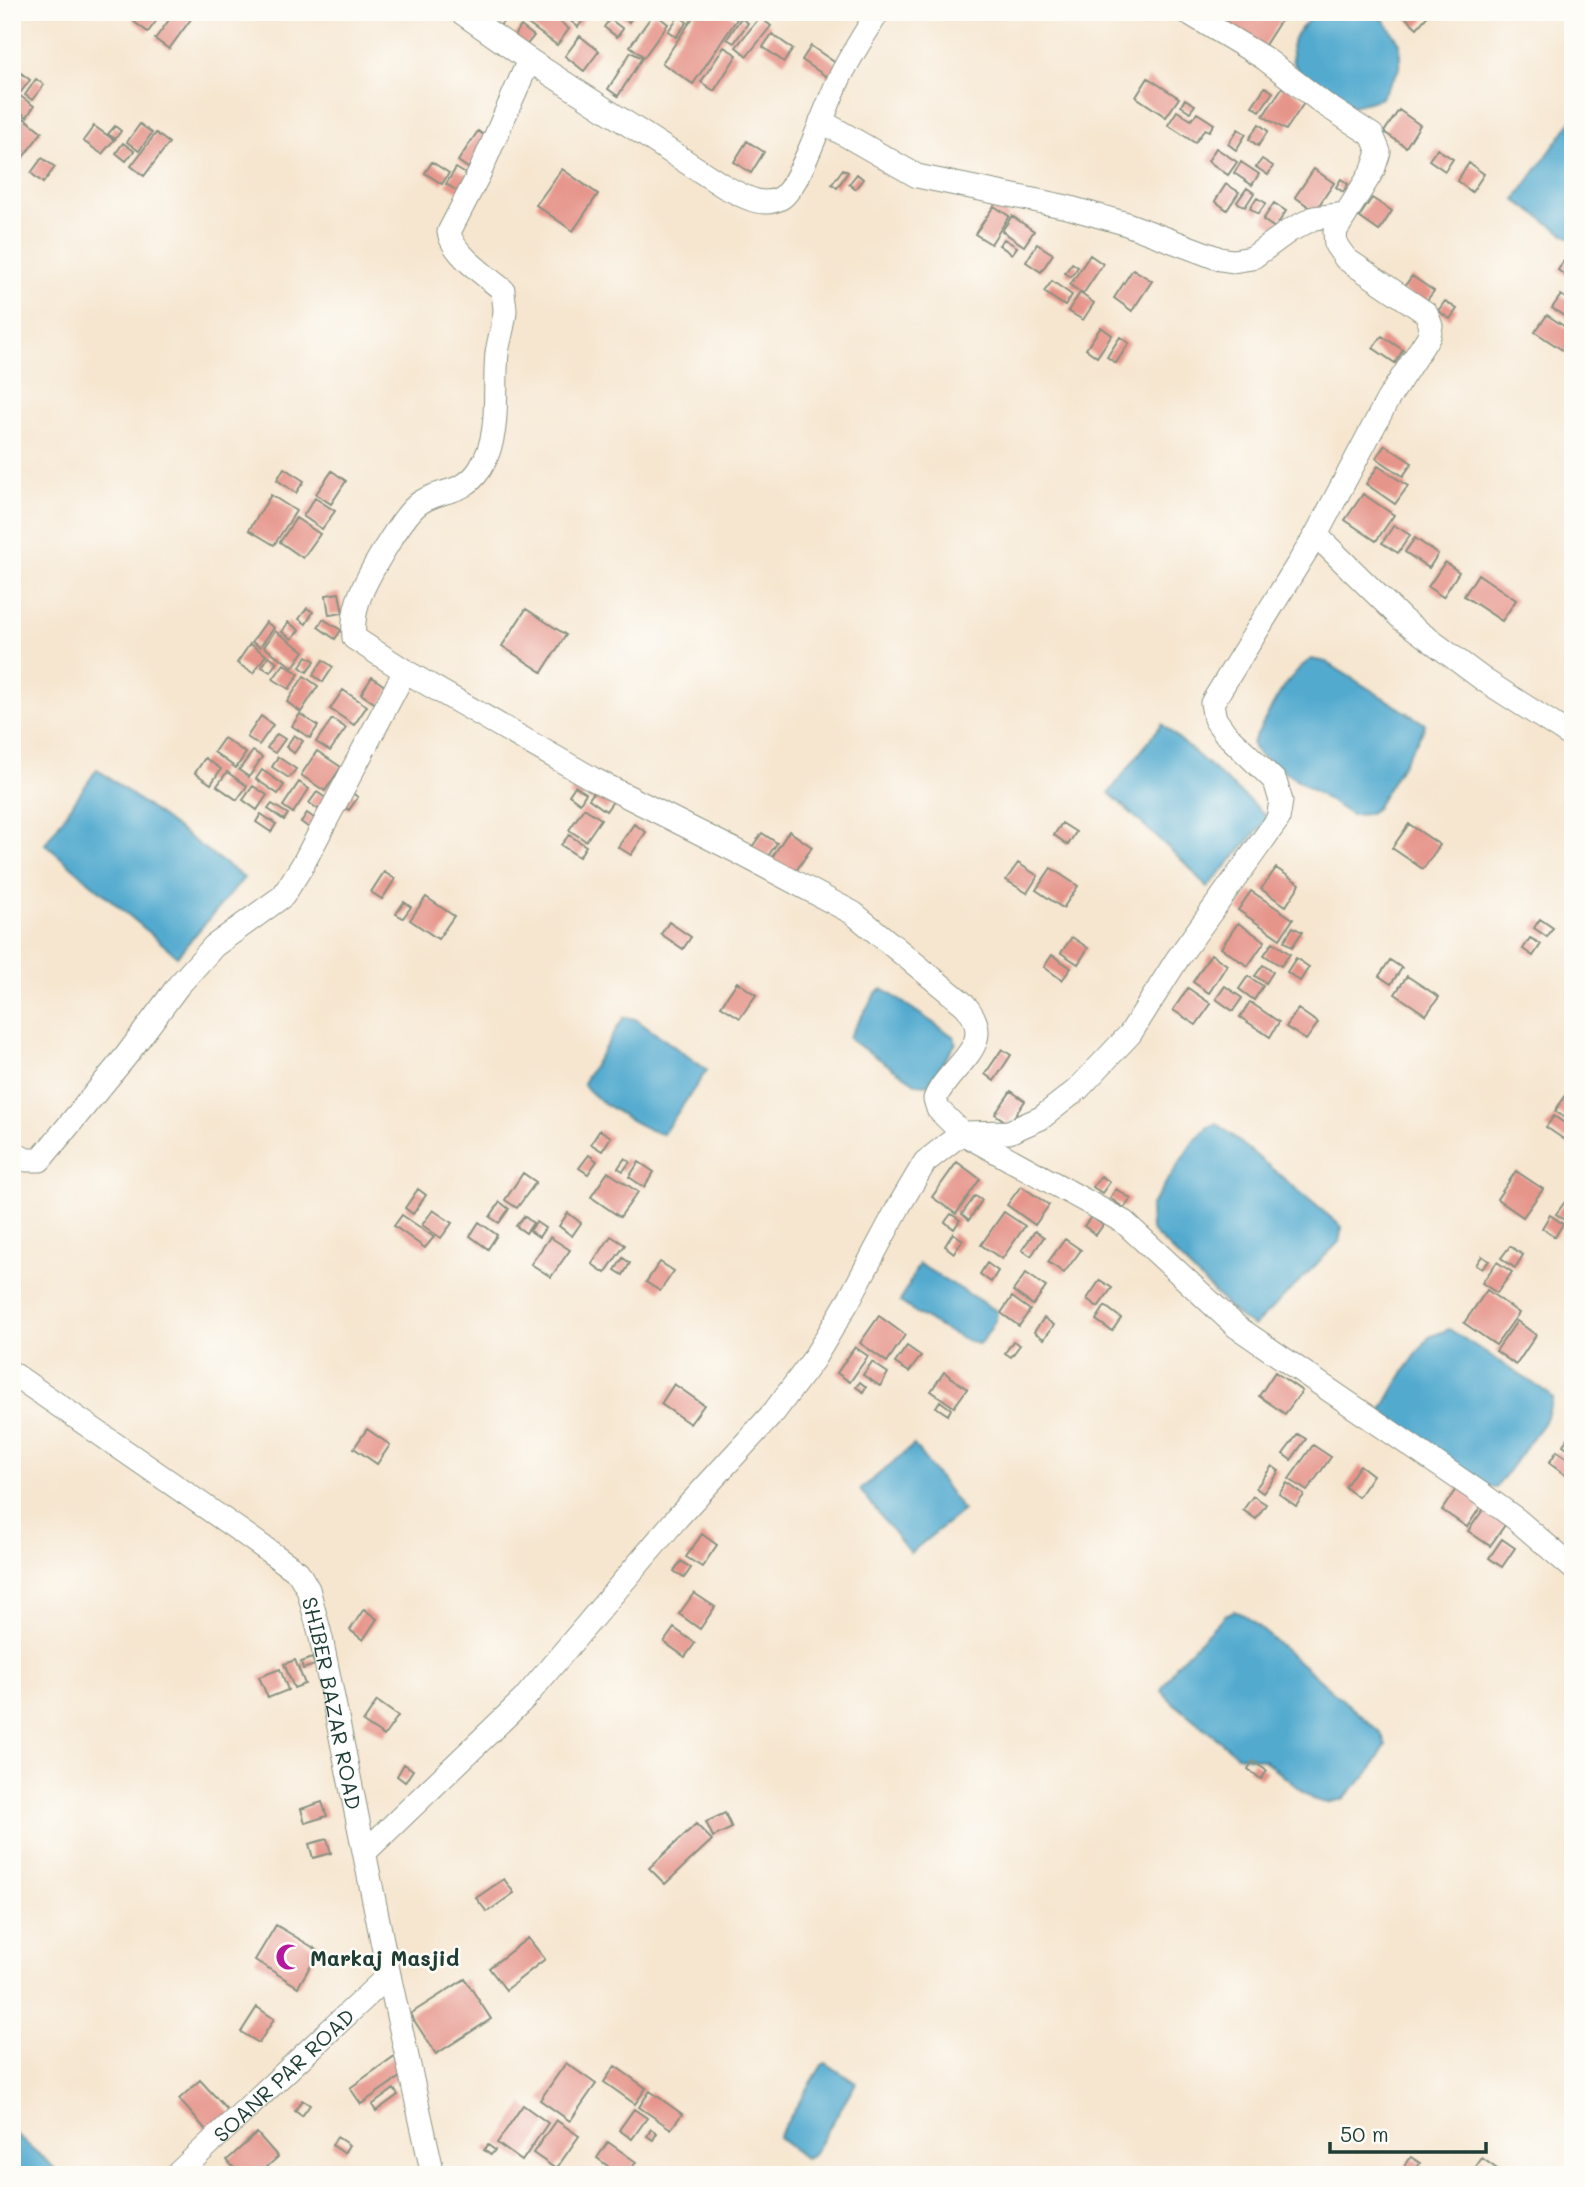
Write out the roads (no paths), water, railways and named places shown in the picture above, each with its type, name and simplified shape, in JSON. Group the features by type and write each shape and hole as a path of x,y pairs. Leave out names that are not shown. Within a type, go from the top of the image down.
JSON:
{"street":[{"path":"461,12 528,61 725,187 755,202 781,198 797,179 841,74 878,12"},
{"path":"365,1852 524,1699 677,1518 774,1412 813,1360 925,1162 962,1133 1009,1132 1041,1118 1078,1089 1130,1034 1178,958 1278,819 1281,801 1275,781 1225,733 1215,719 1212,703 1316,536 1388,399 1429,336 1431,326 1426,313 1346,259 1336,245 1335,232 1373,170 1379,152 1372,135 1324,104 1264,58 1188,12"},
{"path":"528,61 479,174 449,232 450,240 456,249 502,290 505,310 497,353 495,430 490,448 480,468 466,485 419,503 397,530 358,599 353,621 354,638 405,671 593,779 853,913 973,1014 977,1026 977,1040 964,1060 947,1077 935,1099 939,1109 962,1133 1124,1222 1237,1327 1494,1503 1573,1568"},
{"path":"821,121 917,176 1067,207 1124,223 1220,259 1233,261 1252,258 1289,231 1314,218 1346,214"},
{"path":"1316,536 1403,620 1484,680 1573,737"},
{"path":"12,1152 26,1160 40,1160 127,1056 178,986 214,946 283,896 302,866 405,671"},
{"name":"SHIBER BAZAR ROAD","path":"12,1373 298,1572 308,1589 321,1638 389,1975 433,2175"},
{"name":"SOANR PAR ROAD","path":"176,2175 389,1975"}],"water":[{"path":"1371,12 1381,16 1400,43 1400,68 1380,99 1353,106 1331,98 1304,80 1293,62 1291,46 1296,34 1315,13"},
{"path":"1573,119 1573,240 1515,200"},
{"path":"1311,659 1326,662 1425,724 1376,808 1368,814 1351,815 1261,756 1252,743 1292,676"},
{"path":"1162,724 1269,818 1207,888 1188,866 1109,793"},
{"path":"97,769 244,878 177,956 45,844"},
{"path":"883,989 954,1037 956,1043 928,1085 917,1084 849,1037 876,993"},
{"path":"624,1017 635,1019 707,1070 663,1134 620,1113 597,1098 583,1083"},
{"path":"1217,1123 1342,1227 1339,1242 1254,1326 1240,1318 1151,1230 1150,1207 1194,1141 1208,1127"},
{"path":"919,1264 997,1311 996,1320 982,1342 978,1344 948,1331 900,1302"},
{"path":"1449,1329 1553,1398 1546,1419 1496,1488 1487,1487 1381,1412 1403,1373 1429,1337"},
{"path":"914,1445 963,1510 910,1553 860,1490"},
{"path":"1234,1611 1246,1616 1381,1733 1386,1745 1369,1773 1343,1799 1326,1803 1312,1799 1264,1760 1237,1755 1161,1690 1178,1663 1225,1615"},
{"path":"826,2063 856,2083 813,2155 805,2159 778,2137 822,2065"},
{"path":"12,2131 63,2175 12,2175"}],"place":[{"name":"Markaj Masjid","path":"289,1957"}]}
